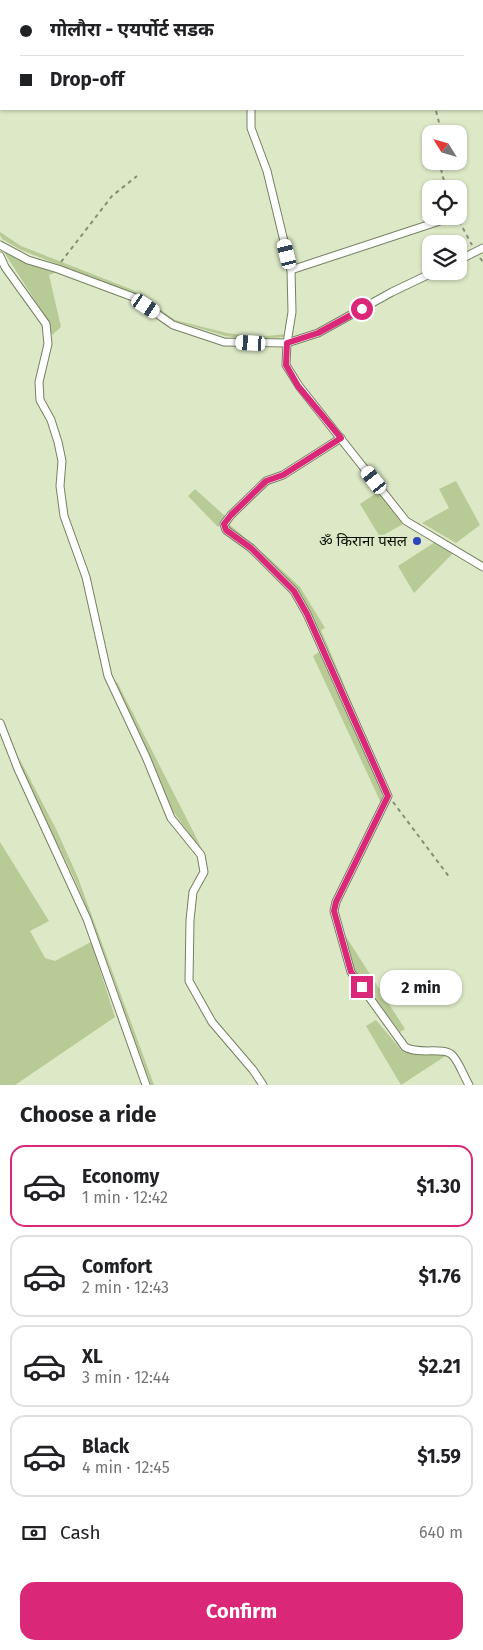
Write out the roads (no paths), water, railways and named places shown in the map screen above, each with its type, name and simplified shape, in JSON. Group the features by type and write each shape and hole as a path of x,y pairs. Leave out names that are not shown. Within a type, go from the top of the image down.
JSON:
{"street":[{"path":"251,110 251,128 267,171 291,270 292,312 286,365 298,386 406,521 483,566"},
{"path":"291,270 428,225"},
{"path":"0,245 28,260 133,297 173,325 224,342 287,343 318,333 422,278"},
{"path":"467,256 480,250"},
{"path":"0,256 46,324 48,344 39,382 40,400 51,420 58,442 62,462 60,486 64,516 86,577 108,676 171,818 201,855 204,872 193,892 190,920 189,981 212,1022 253,1070 263,1085"},
{"path":"341,438 283,475 266,481 224,524 226,530 251,548 294,591 307,614 388,796 336,902 334,911 351,972 406,1047 412,1051 447,1052 453,1055 469,1085"},
{"path":"0,723 18,769 87,919 146,1085"}],"place":[{"name":"ॐ किराना पसल","path":"417,541"}]}
